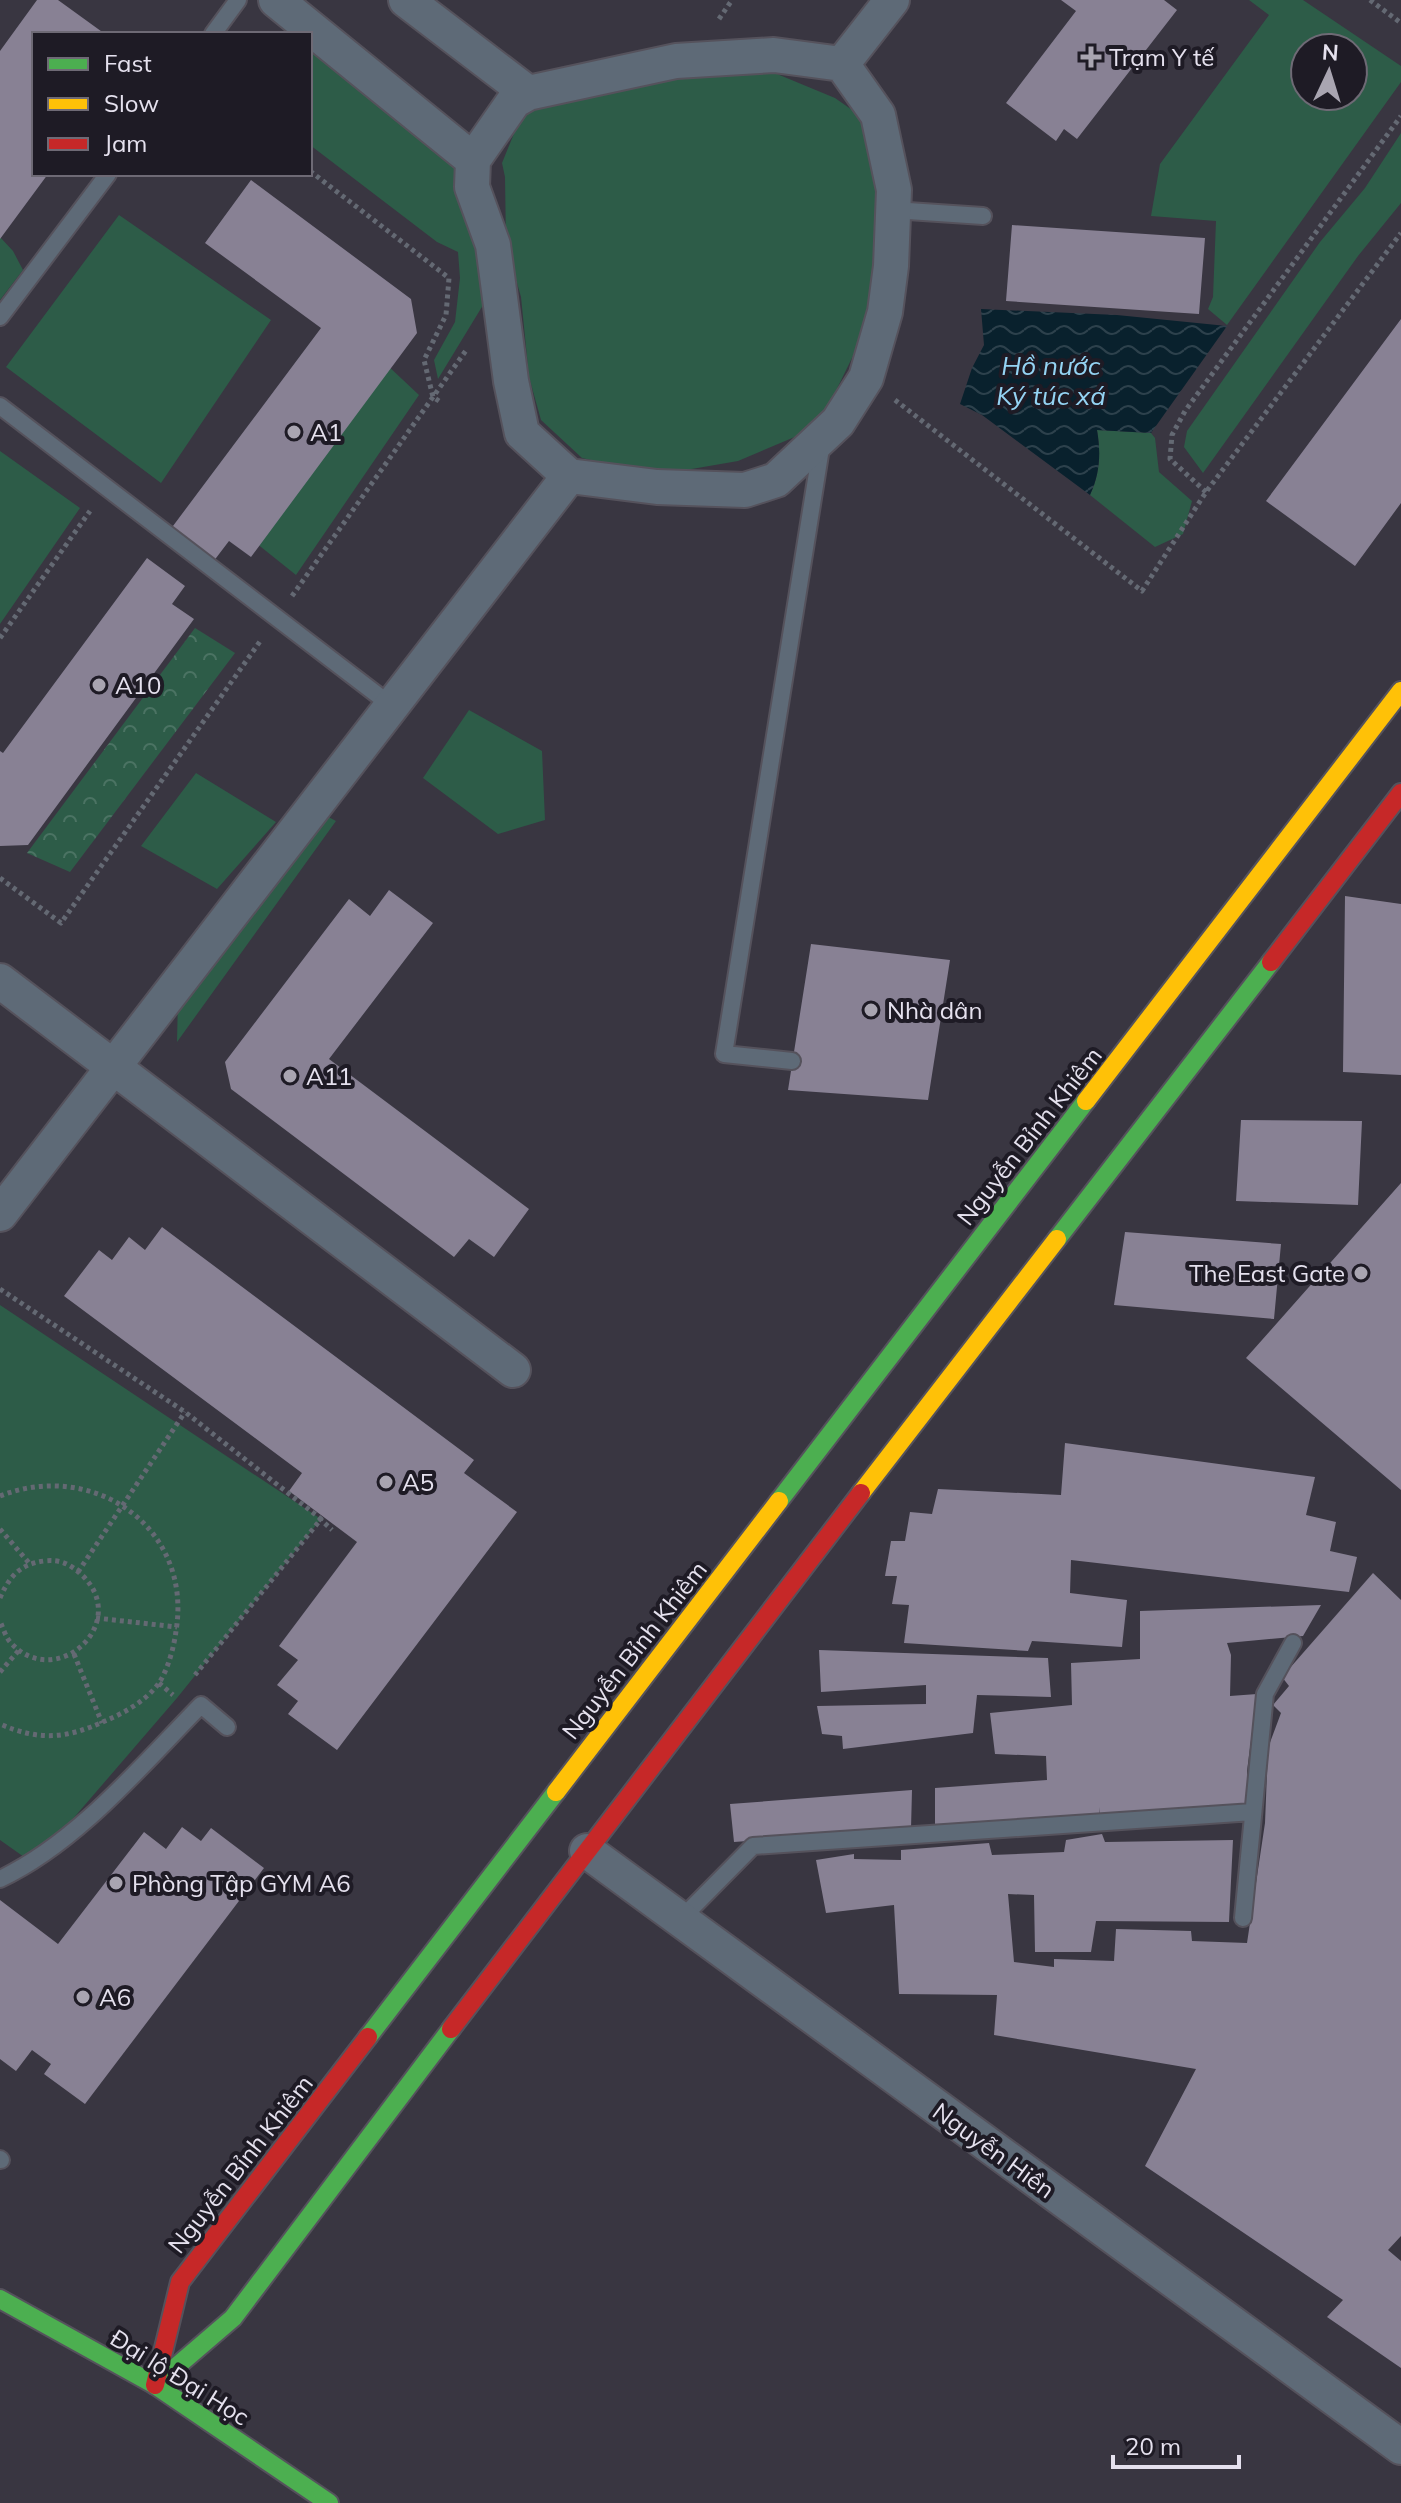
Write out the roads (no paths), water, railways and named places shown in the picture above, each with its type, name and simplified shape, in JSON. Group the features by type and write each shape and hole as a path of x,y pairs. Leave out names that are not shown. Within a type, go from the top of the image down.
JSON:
{"street":[{"path":"276,0 473,160"},
{"path":"406,0 528,93"},
{"path":"842,64 892,0"},
{"path":"774,55 842,64 878,115 894,190 891,266 885,312 866,378 838,422 776,480 745,490 657,487 569,476 522,433 511,381 493,245 472,187 473,160 514,101 528,93 676,61 774,55"},
{"path":"0,1214 569,476"},
{"name":"Nguyễn Bỉnh Khiêm","path":"155,2385 180,2282 543,1820 1401,691"},
{"path":"155,2385 233,2318 580,1847 1401,793"},
{"path":"0,981 513,1370"},
{"name":"Nguyễn Hiền","path":"580,1847 1401,2447"},
{"name":"Đại lộ Đại Học","path":"0,2299 155,2385 329,2503"}],"lane":[{"path":"214,32 238,0"},
{"path":"0,317 106,176"},
{"path":"893,210 983,216"},
{"path":"0,406 392,706"},
{"path":"792,1061 724,1054 823,437"},
{"path":"1243,1918 1265,1694 1293,1643"},
{"path":"0,1879 23,1868 93,1813 201,1705 227,1727"},
{"path":"680,1920 753,1846 1253,1812"}],"water":[{"name":"Hồ nước Ký túc xá","path":"981,309 1117,315 1227,326 1151,433 1097,430 1099,463 1090,495 982,415 960,404 972,368 984,345"}],"place":[{"name":"Trạm Y tế","path":"1091,57"},
{"name":"A1","path":"294,432"},
{"name":"A10","path":"99,685"},
{"name":"Nhà dân","path":"871,1010"},
{"name":"A11","path":"290,1076"},
{"name":"The East Gate","path":"1361,1273"},
{"name":"A5","path":"386,1482"},
{"name":"Phòng Tập GYM A6","path":"116,1883"},
{"name":"A6","path":"83,1997"}]}
